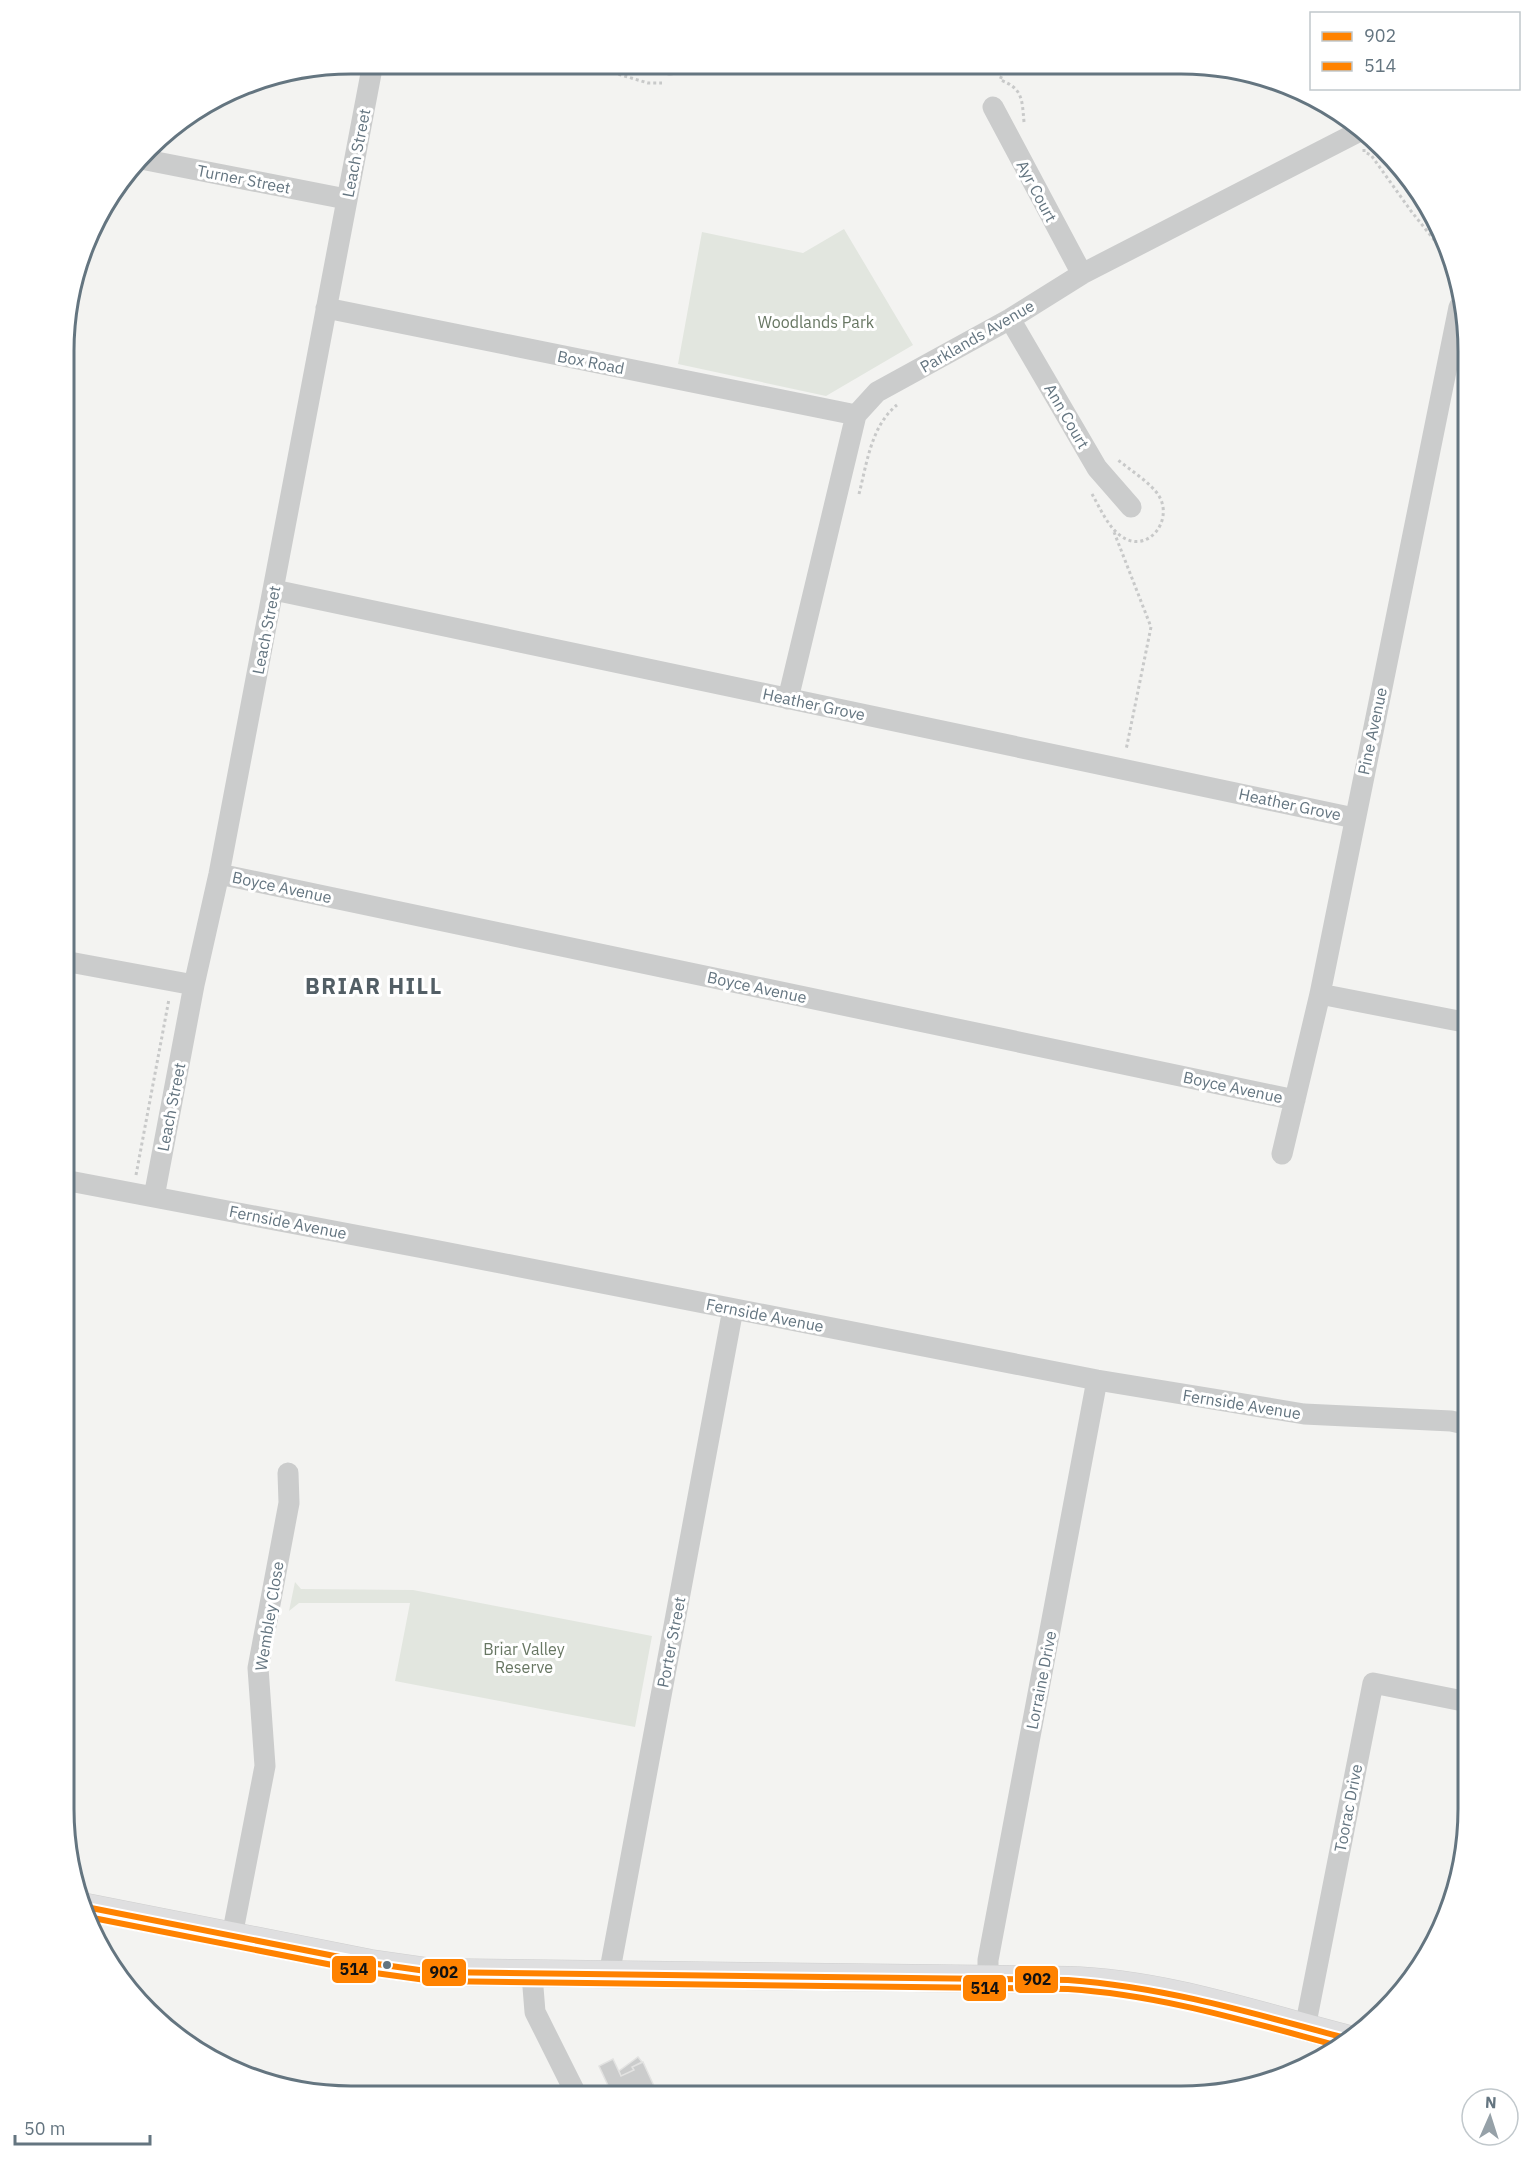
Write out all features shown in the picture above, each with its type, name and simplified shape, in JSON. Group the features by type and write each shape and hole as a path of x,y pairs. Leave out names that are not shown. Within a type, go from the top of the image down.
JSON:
{"main road":[{"path":"92,1907 411,1970 452,1974 987,1979 1092,1981 1141,1986 1339,2036"}],"street":[{"name":"Leach Street","path":"154,1197 194,985 219,874 346,199 372,74"},
{"name":"Ayr Court","path":"993,107 1082,274"},
{"name":"Parklands Avenue","path":"788,699 856,416 877,392 1010,319 1082,274 1354,134"},
{"name":"Turner Street","path":"149,161 346,199"},
{"name":"Box Road","path":"326,308 856,416"},
{"name":"Ann Court","path":"1010,319 1098,468 1131,507"},
{"name":"Pine Avenue","path":"1282,1154 1320,994 1457,319"},
{"name":"Heather Grove","path":"274,590 1354,818"},
{"name":"Boyce Avenue","path":"219,874 1295,1100"},
{"path":"74,963 194,985"},
{"path":"1320,994 1459,1021"},
{"name":"Fernside Avenue","path":"74,1182 1097,1380 1304,1414 1459,1423"},
{"name":"Porter Street","path":"609,1975 734,1309"},
{"name":"Lorraine Drive","path":"987,1979 1097,1380"},
{"name":"Wembley Close","path":"232,1936 265,1766 258,1668 289,1503 288,1473"},
{"name":"Toorac Drive","path":"1305,2028 1373,1683 1459,1700"},
{"path":"532,1975 535,2012 572,2086"}],"path":[{"path":"618,74 648,83 662,74"},
{"path":"1002,74 1000,80 1011,84 1022,100 1024,129"},
{"path":"1332,126 1335,120"},
{"path":"1361,139 1364,152 1371,155 1436,242"},
{"path":"1113,528 1151,627 1122,769"}],"green space":[{"name":"Woodlands Park","path":"844,229 913,345 826,396 678,364 702,232 803,253"},
{"name":"Briar Valley Reserve","path":"295,1582 301,1589 413,1590 652,1636 635,1727 395,1681 410,1603 299,1603 289,1611"}],"building":[{"path":"638,2057 642,2062 632,2067 634,2070 621,2076 619,2071"},
{"path":"613,2059 621,2076 634,2070 632,2067 643,2062 654,2086 608,2086 599,2066"}],"transit line":[{"name":"902","path":"92,1908 370,1963 433,1972 1068,1980 1175,1995 1339,2036"},
{"name":"514","path":"97,1919 368,1972 433,1981 1068,1989 1103,1992 1171,2003 1328,2043"}],"district":[{"name":"BRIAR HILL","path":"374,986"}]}
